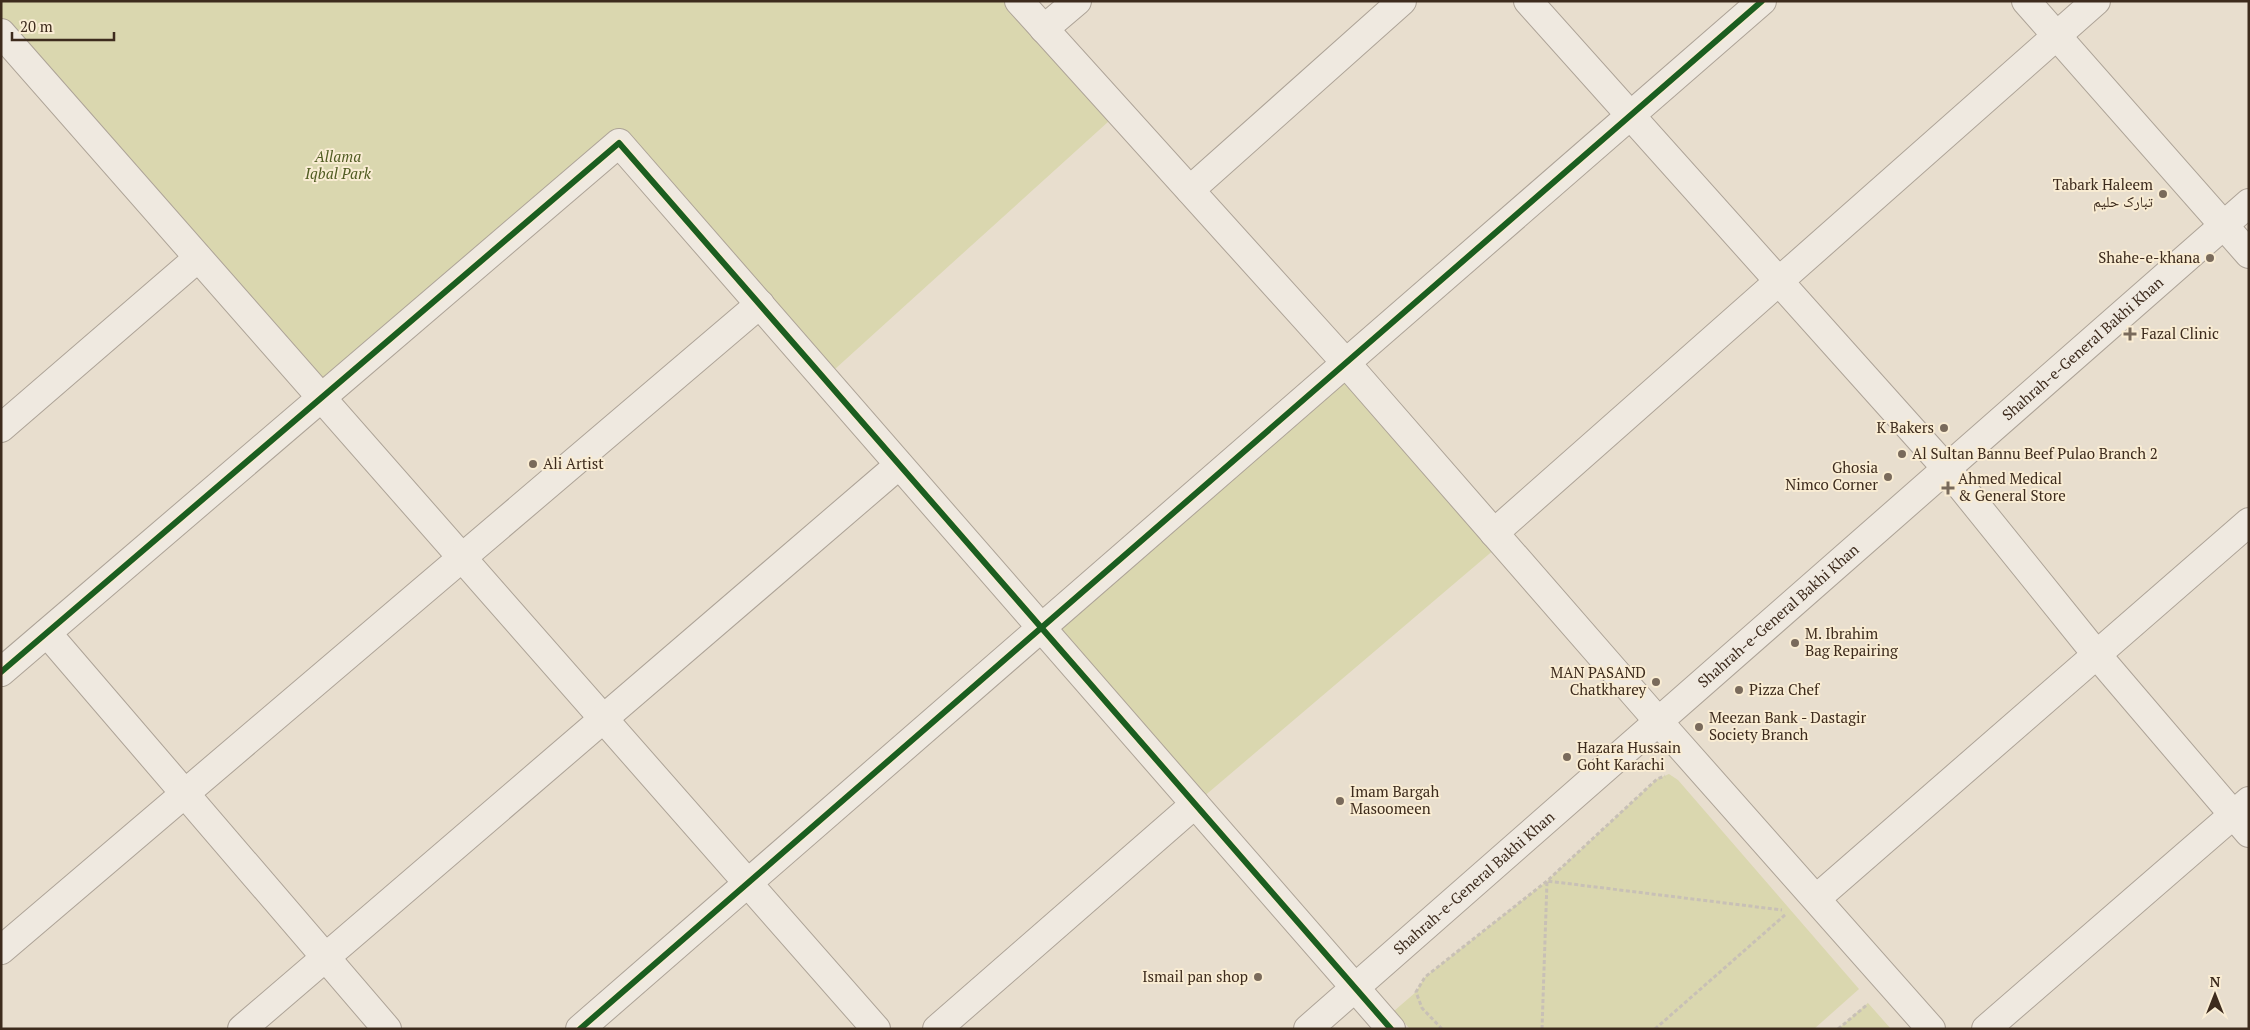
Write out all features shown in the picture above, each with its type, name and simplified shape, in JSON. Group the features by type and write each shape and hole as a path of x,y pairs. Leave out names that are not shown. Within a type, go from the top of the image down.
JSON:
{"street":[{"path":"1019,1 1346,363 1659,722 1817,898 1931,1029"},
{"path":"1044,30 1077,1"},
{"path":"1190,190 1402,1"},
{"path":"1528,1 1947,469 2097,655 2244,816 1986,1029"},
{"path":"580,1029 1762,1"},
{"path":"2026,1 2249,254"},
{"path":"1494,533 2096,1"},
{"path":"1,33 876,1029"},
{"path":"1,672 619,143 1391,1029"},
{"name":"Shahrah-e-General Bakhi Khan","path":"1308,1029 2249,203"},
{"path":"1,428 198,258"},
{"path":"1,950 760,304"},
{"path":"242,1029 900,465"},
{"path":"1817,898 2249,522"},
{"path":"47,633 387,1029"},
{"path":"937,1029 1195,804"}],"path":[{"path":"1442,1029 1422,1008 1416,992 1425,977 1547,881 1657,779 1669,774"},
{"path":"1542,1029 1547,881"},
{"path":"1547,881 1790,911 1655,1029"},
{"path":"1838,1029 1868,1003 1874,1009"}],"green space":[{"name":"Allama Iqbal Park","path":"1,1 1019,1 1119,112 824,379 619,143 321,397 1,33"},
{"path":"1346,363 1502,543 1195,804 1041,627"},
{"path":"1669,774 1678,780 1859,989 1814,1029 1410,1029 1394,1011 1416,992 1425,977 1547,881 1657,779"},
{"path":"1868,1003 1891,1029 1838,1029"}],"cycle path":[{"path":"580,1029 1762,1"},
{"path":"1,672 619,143 1391,1029"}],"place":[{"name":"Tabark Haleem تبارک حلیم","path":"2163,194"},
{"name":"Shahe-e-khana","path":"2210,258"},
{"name":"Fazal Clinic","path":"2130,334"},
{"name":"K Bakers","path":"1944,428"},
{"name":"Al Sultan Bannu Beef Pulao Branch 2","path":"1902,454"},
{"name":"Ali Artist","path":"533,464"},
{"name":"Ghosia Nimco Corner","path":"1888,477"},
{"name":"Ahmed Medical & General Store","path":"1948,488"},
{"name":"M. Ibrahim Bag Repairing","path":"1795,643"},
{"name":"MAN PASAND Chatkharey","path":"1656,682"},
{"name":"Pizza Chef","path":"1739,690"},
{"name":"Meezan Bank - Dastagir Society Branch","path":"1699,727"},
{"name":"Hazara Hussain Goht Karachi","path":"1567,757"},
{"name":"Imam Bargah Masoomeen","path":"1340,801"},
{"name":"Ismail pan shop","path":"1258,977"}]}
